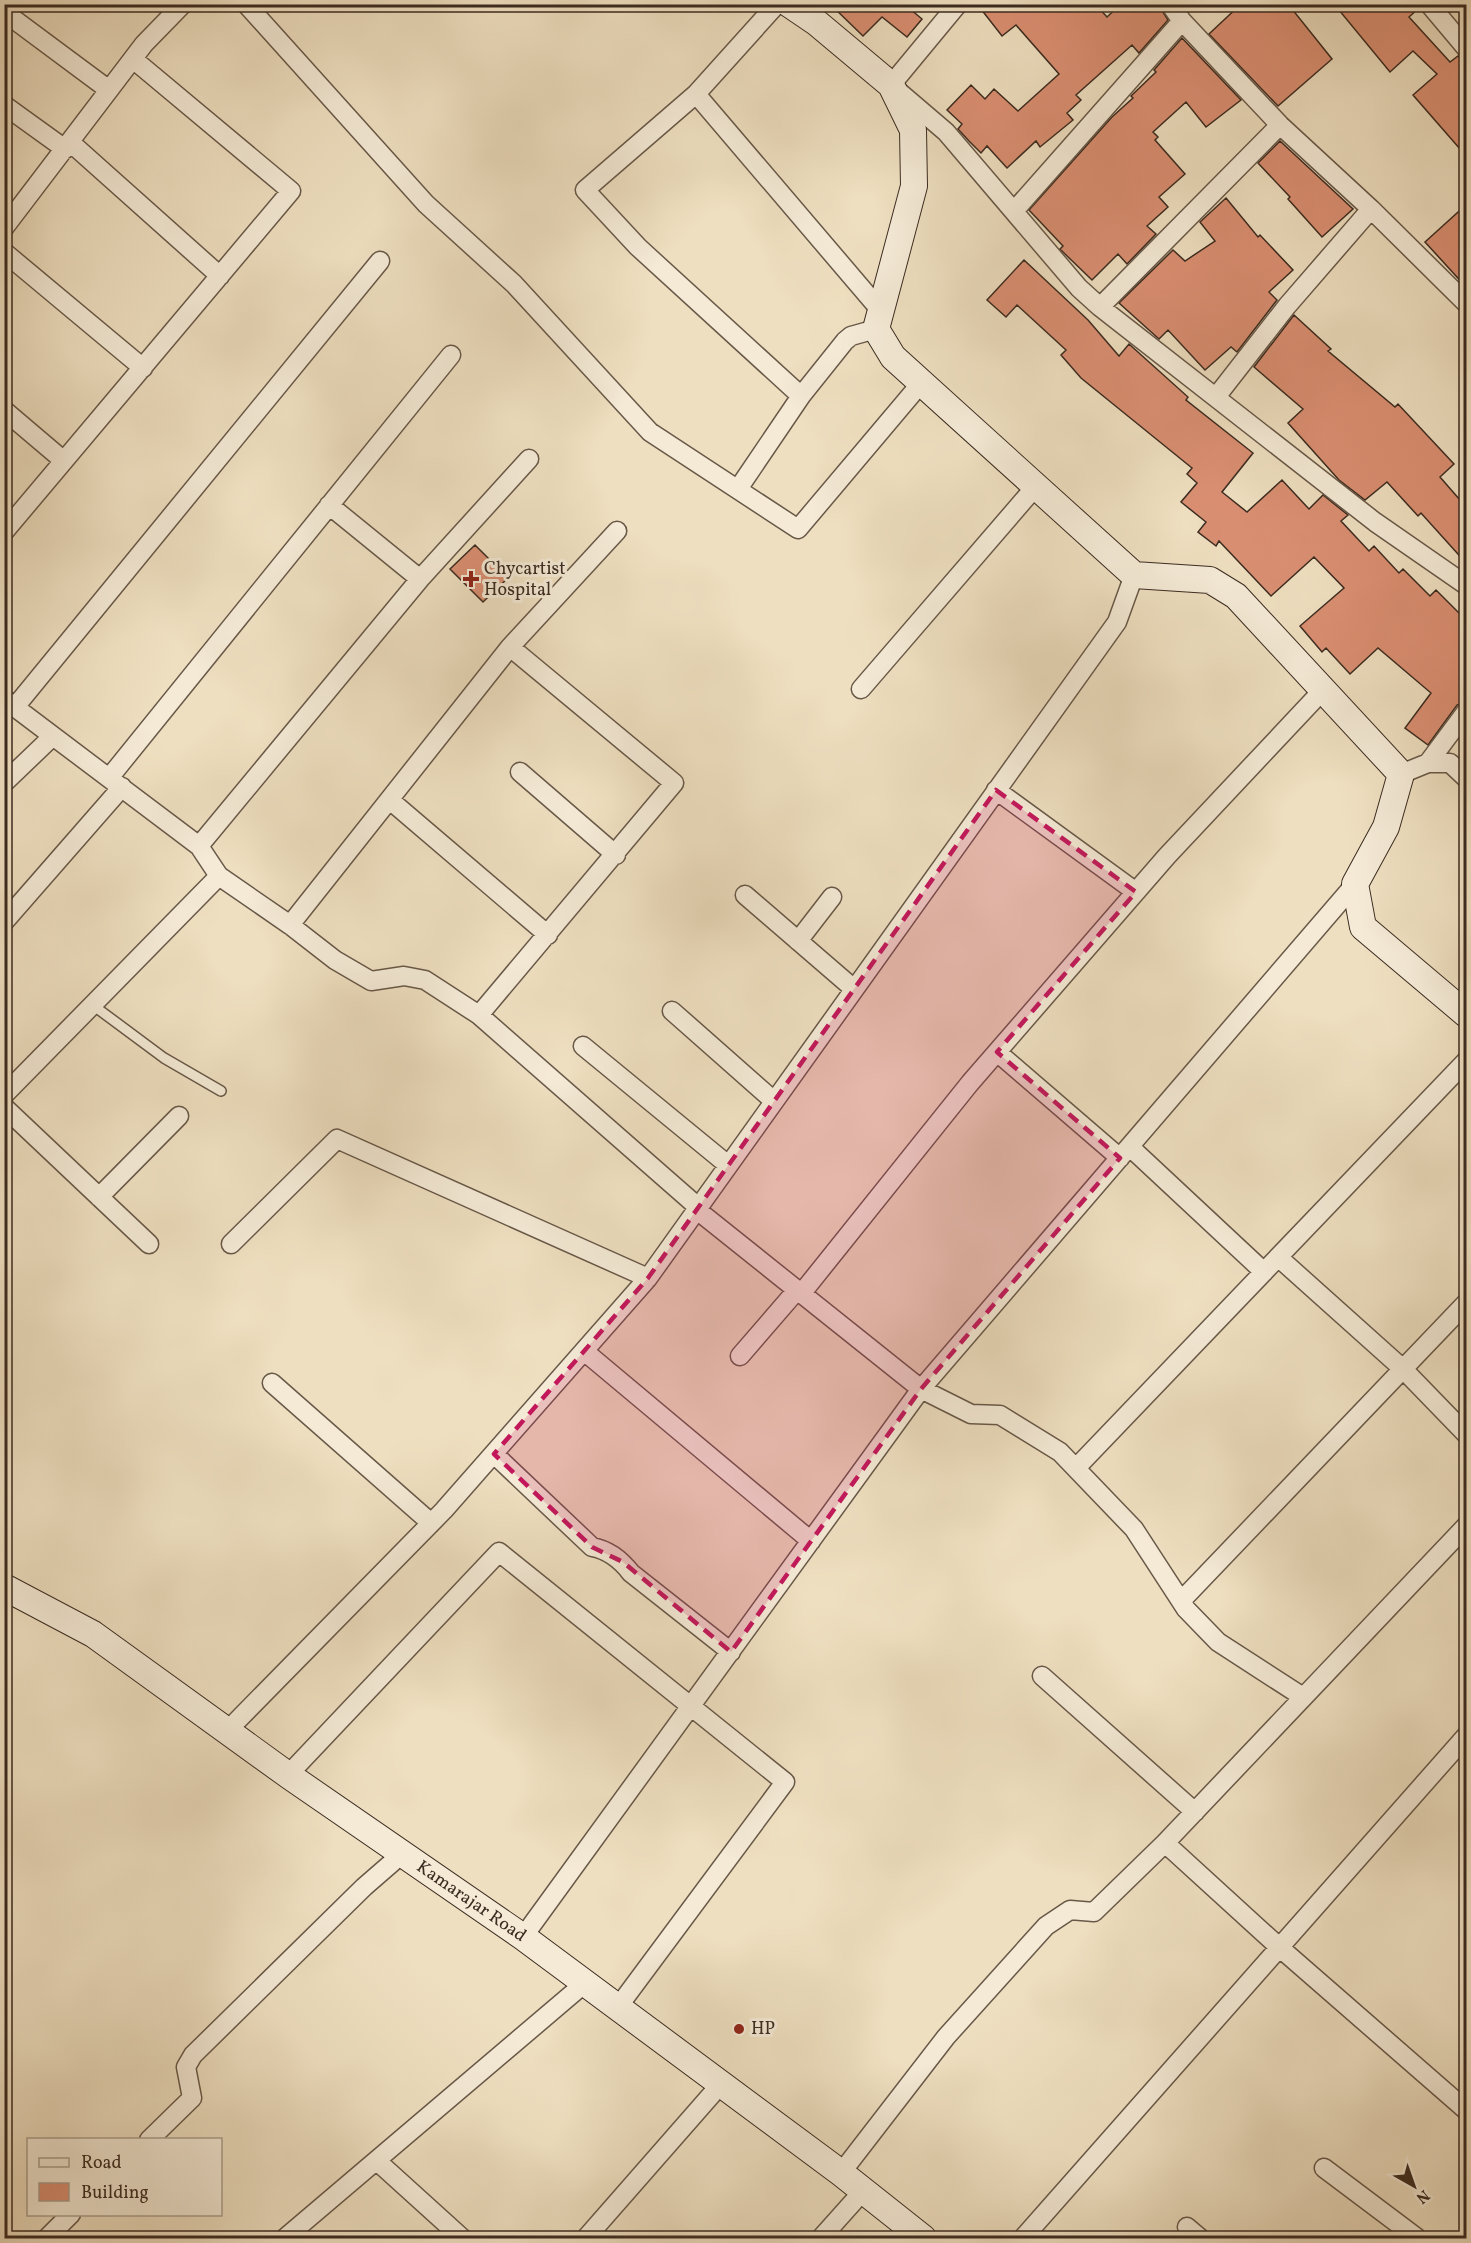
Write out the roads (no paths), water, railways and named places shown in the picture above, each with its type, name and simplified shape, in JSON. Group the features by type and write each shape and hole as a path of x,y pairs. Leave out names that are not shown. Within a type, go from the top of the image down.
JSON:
{"street":[{"path":"4,228 133,59 183,4"},
{"path":"246,4 426,204 514,284 650,432 798,529 922,382"},
{"path":"777,4 696,94 585,190 638,247 801,396"},
{"path":"789,4 817,22 946,132 1079,288 1100,307 1375,522 1467,585"},
{"path":"891,85 958,4"},
{"path":"1170,4 1182,21 1280,125 1371,209 1467,303"},
{"path":"1429,4 1467,48"},
{"path":"4,12 109,90"},
{"path":"1014,211 1182,21"},
{"path":"4,532 291,191 133,59"},
{"path":"738,489 801,396 845,341 879,320 914,186 913,130 891,85"},
{"path":"696,94 879,320 893,357 1134,575 1210,580 1236,596 1401,774"},
{"path":"4,105 68,145 220,276"},
{"path":"1100,307 1280,125"},
{"path":"1216,397 1287,306 1371,209"},
{"path":"4,252 142,368"},
{"path":"380,261 10,703 199,846 219,876 290,925 335,960 370,981 404,976 425,980 479,1015 697,1208 921,1389 971,1414 1000,1415 1059,1452 1134,1529 1181,1601 1218,1642 1303,1697"},
{"path":"4,922 329,505 451,355"},
{"path":"4,410 64,461"},
{"path":"199,846 420,579 529,459"},
{"path":"861,689 1036,486"},
{"path":"329,505 420,579"},
{"path":"290,925 311,895 391,801 510,648 617,531"},
{"path":"227,1731 431,1523 648,1278 1117,622 1134,575"},
{"path":"479,1015 616,855 674,783 510,648"},
{"path":"740,1356 799,1292 997,1052 1136,892 1323,690"},
{"path":"1428,763 1467,712"},
{"path":"4,783 53,736"},
{"path":"1401,774 1428,763 1450,764 1467,778"},
{"path":"520,772 616,855"},
{"path":"523,1937 921,1389 1355,884 1386,827 1401,774"},
{"path":"996,790 1136,892"},
{"path":"391,801 548,934"},
{"path":"4,1095 94,1006 219,876"},
{"path":"1355,884 1363,927 1467,1014"},
{"path":"745,895 854,989"},
{"path":"798,941 832,897"},
{"path":"672,1011 774,1101"},
{"path":"583,1046 728,1165"},
{"path":"997,1052 1125,1152 1264,1272"},
{"path":"1076,1468 1467,1061"},
{"path":"4,1107 149,1244"},
{"path":"99,1197 179,1116"},
{"path":"231,1244 337,1139 648,1278"},
{"path":"1278,1257 1402,1369 1467,1434"},
{"path":"1181,1601 1467,1303"},
{"path":"584,1351 811,1541"},
{"path":"272,1383 431,1523"},
{"path":"494,1454 592,1547 603,1549 623,1562 631,1573 731,1652"},
{"path":"841,2173 946,2037 1046,1926 1070,1910 1094,1912 1196,1812 1467,1526"},
{"path":"288,1775 499,1552 785,1782 618,2007"},
{"name":"Kamarajar Road","path":"4,1587 93,1634 288,1775 523,1937 841,2173 923,2238"},
{"path":"1042,1676 1196,1812"},
{"path":"1023,2238 1467,1736"},
{"path":"1165,1843 1279,1947 1467,2110"},
{"path":"150,2138 192,2098 186,2067 193,2055 364,1887 402,1854"},
{"path":"285,2238 585,1983"},
{"path":"586,2238 720,2085"},
{"path":"377,2161 462,2238"},
{"path":"1324,2168 1417,2238"},
{"path":"821,2238 864,2191"},
{"path":"47,2238 69,2216"}],"lane":[{"path":"94,1006 164,1058 221,1091"}],"place":[{"name":"Chycartist Hospital","path":"471,579"},
{"name":"HP","path":"739,2029"}]}
